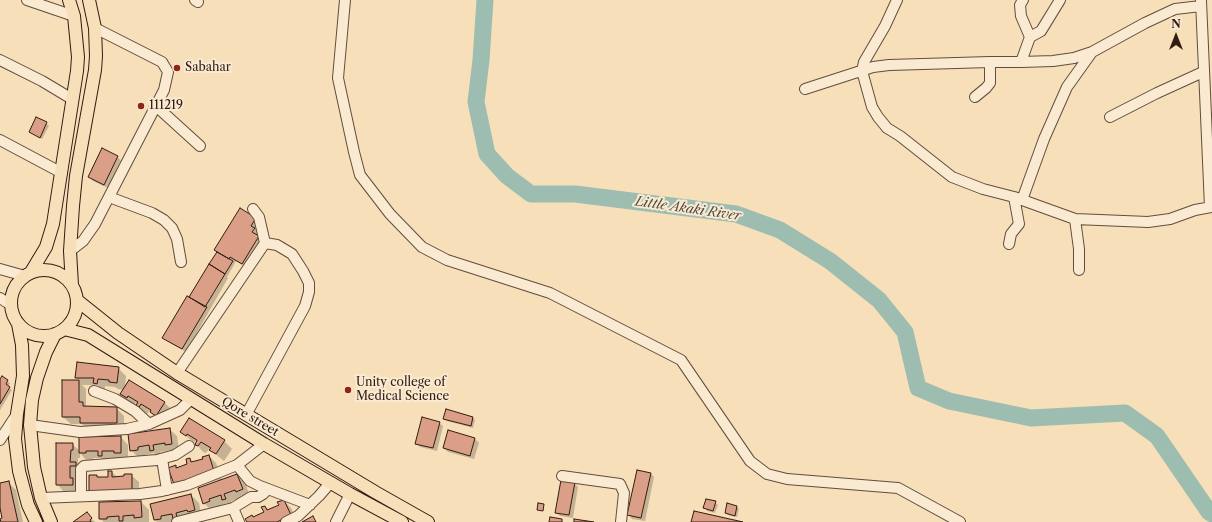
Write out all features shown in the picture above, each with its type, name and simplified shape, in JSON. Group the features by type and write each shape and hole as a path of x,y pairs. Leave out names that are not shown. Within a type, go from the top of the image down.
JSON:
{"main road":[{"path":"36,522 28,505 19,471 15,439 23,376 22,345 18,324 13,315 11,305 12,294 17,284 28,274 46,248 53,224 62,173 78,57 74,16 69,0"},
{"path":"72,284 70,251 76,176 95,70 96,56 95,28 89,0"},
{"path":"28,274 42,270 54,271 64,276 72,284 78,301 75,317 70,324 60,332 46,352 37,378 32,400 30,425 34,467 41,498 51,522"},
{"name":"Qore street","path":"78,301 118,333 177,373 375,492 428,522"},
{"path":"18,324 26,331 35,335 45,336 60,332"},
{"name":"Qore street","path":"60,332 88,335 264,444 350,494 402,522"}],"street":[{"path":"27,0 74,16"},
{"path":"345,0 338,78 360,175 390,214 422,248 446,260 550,293 681,360 750,461 767,474 787,479 898,488 960,522"},
{"path":"805,89 862,71 873,67 889,65 1053,61 1074,58 1092,52 1145,23 1175,9 1201,3 1207,18 1206,77 1211,207 1195,210 1170,219 1148,222 1075,219 1018,198 983,189 952,177 900,136 887,128 872,107 862,71 864,62 885,26 897,0"},
{"path":"1023,0 1020,5 1021,16 1030,37"},
{"path":"1021,62 1030,37 1040,31 1060,0"},
{"path":"70,251 83,241 95,224 164,90 168,72 162,62 95,28"},
{"path":"1009,244 1011,234 1019,224 1018,198 1067,88 1092,52"},
{"path":"0,60 42,81 72,99"},
{"path":"974,97 990,83 990,62"},
{"path":"1110,117 1156,93 1206,77"},
{"path":"156,106 200,146"},
{"path":"0,140 62,173"},
{"path":"109,197 152,213 164,220 172,228 177,239 181,262"},
{"path":"177,373 265,243 259,217 254,209"},
{"path":"1075,219 1079,249 1079,270"},
{"path":"246,415 305,306 309,292 309,283 304,271 292,254 277,245 265,243"},
{"path":"0,269 28,274"},
{"path":"0,298 11,305"},
{"path":"94,391 115,399 135,411 149,424"},
{"path":"30,425 80,432 127,429 149,424 180,410 191,399"},
{"path":"0,440 17,414"},
{"path":"41,498 140,494 188,485 237,464 264,444"},
{"path":"80,496 81,468 84,466 162,458 175,454 189,446"},
{"path":"162,458 167,490"},
{"path":"237,464 250,481 310,505"},
{"path":"562,476 620,484 624,493 621,522"},
{"path":"250,481 249,489 251,497"},
{"path":"286,522 298,516 331,482"},
{"path":"177,522 233,508 251,497 258,497 268,489"},
{"path":"336,522 350,494"},
{"path":"233,508 239,522"}],"building":[{"path":"36,117 47,122 40,138 29,132"},
{"path":"102,148 118,156 104,185 88,177"},
{"path":"240,208 256,218 251,226 255,228 252,232 259,236 242,264 230,257 229,259 214,250"},
{"path":"217,252 233,261 225,274 209,264"},
{"path":"209,264 225,274 205,307 189,297"},
{"path":"187,296 207,307 182,349 162,338"},
{"path":"77,362 119,367 117,383 109,382 109,380 98,379 97,384 93,383 94,378 75,378"},
{"path":"2,376 8,380 6,384 10,387 0,404 0,379"},
{"path":"62,380 79,380 79,402 83,402 83,406 117,407 117,423 80,423 80,417 62,417"},
{"path":"129,380 165,402 156,416 150,412 151,410 141,404 138,409 135,407 138,402 128,396 127,398 120,394"},
{"path":"446,409 473,417 471,426 443,419"},
{"path":"422,417 440,422 433,448 415,444"},
{"path":"189,418 225,440 216,454 209,450 211,448 201,442 198,446 195,445 197,440 180,432"},
{"path":"170,428 172,444 165,445 165,443 153,445 154,450 150,451 149,445 138,447 138,450 130,451 128,434"},
{"path":"448,430 475,438 470,456 443,448"},
{"path":"121,436 121,453 114,453 114,451 102,451 102,456 98,456 98,451 86,451 86,453 79,453 79,437"},
{"path":"56,443 73,443 70,462 76,462 76,466 70,466 70,478 73,478 73,485 56,485"},
{"path":"209,455 214,471 174,484 168,468 176,465 176,468 187,464 186,459 190,458 191,462 203,459 202,457"},
{"path":"637,470 651,473 641,518 627,515"},
{"path":"108,471 112,471 112,477 132,474 132,490 89,491 89,475 108,477"},
{"path":"237,474 243,489 224,494 226,499 222,500 221,495 209,499 210,501 203,504 198,488"},
{"path":"561,480 575,482 569,515 555,513"},
{"path":"9,481 18,522 1,522 0,519 2,518 0,508 0,483"},
{"path":"191,494 195,510 188,512 187,510 176,513 177,518 173,519 172,514 161,516 161,519 154,520 150,504"},
{"path":"706,499 716,501 713,511 703,508"},
{"path":"284,500 291,515 277,522 247,522 245,519 252,515 253,517 264,512 261,507 265,506 267,510 279,505 277,502"},
{"path":"141,501 142,517 134,518 134,515 123,516 123,521 119,521 119,516 99,519 99,502"},
{"path":"538,503 544,504 543,511 537,510"},
{"path":"727,503 737,506 735,516 725,513"},
{"path":"694,511 743,522 691,522"},
{"path":"87,512 92,518 90,520 91,522 73,522"},
{"path":"313,516 316,522 302,522"},
{"path":"550,517 562,519 562,522 549,522"},
{"path":"574,519 594,522 574,522"}],"waterway":[{"name":"Little Akaki River","path":"485,0 481,60 476,102 487,154 507,176 531,194 575,194 736,214 780,230 830,261 879,300 905,332 918,388 949,401 1031,418 1125,413 1157,436 1209,512 1212,514"}],"place":[{"name":"Sabahar","path":"177,68"},
{"name":"111219","path":"141,106"},
{"name":"Unity college of Medical Science","path":"348,390"}]}
